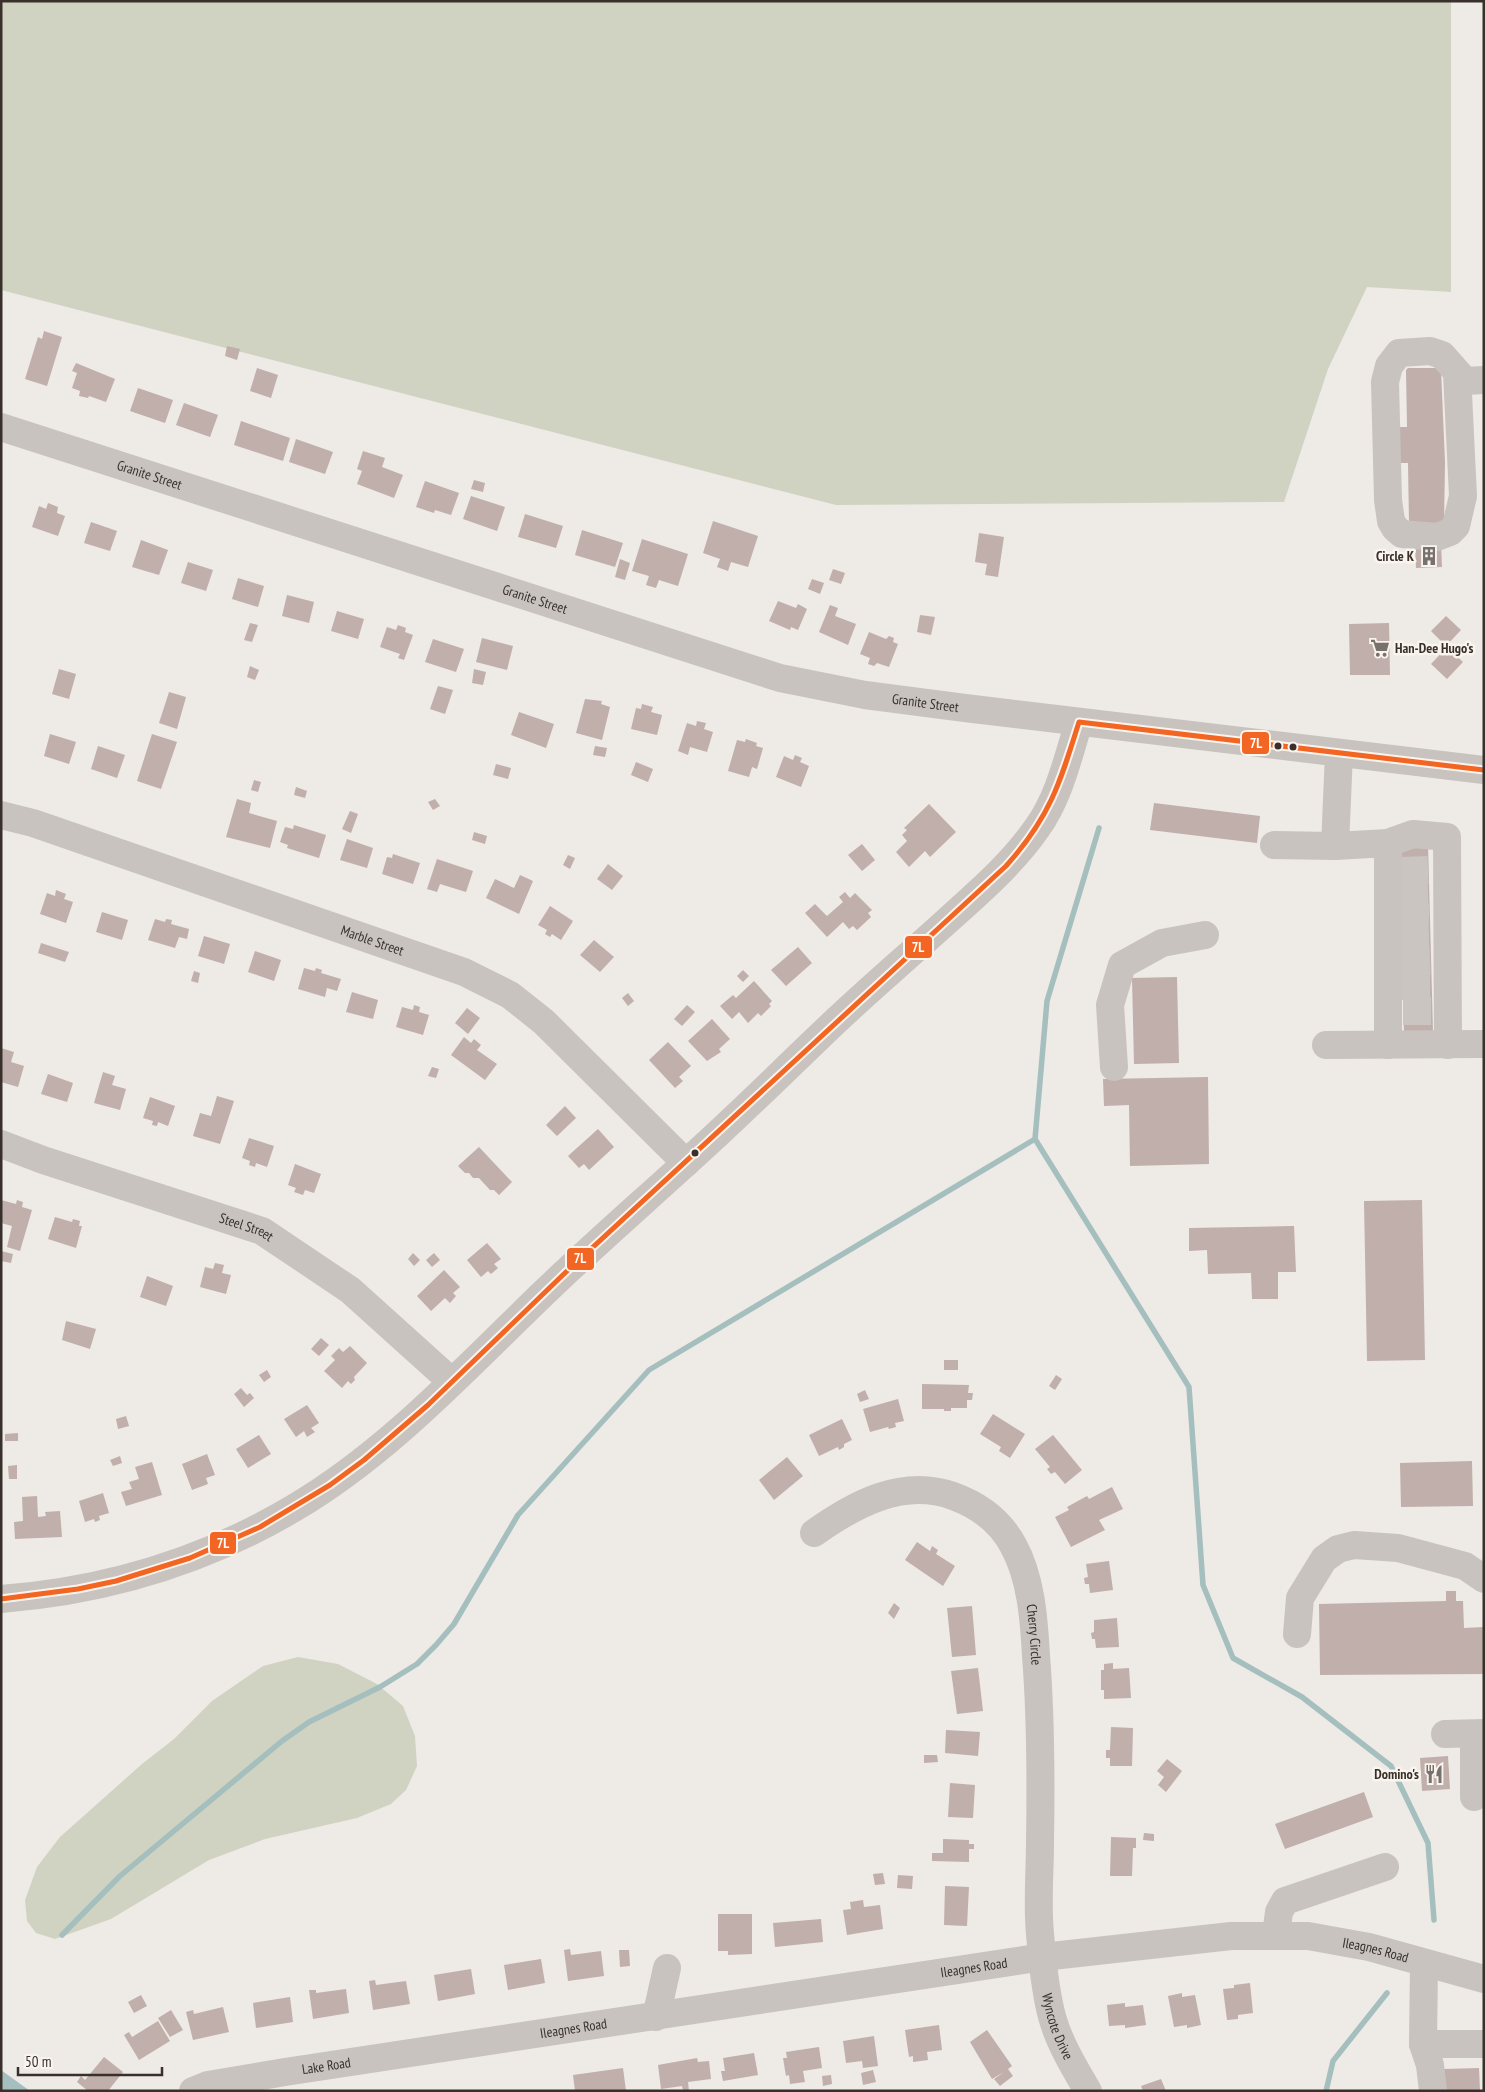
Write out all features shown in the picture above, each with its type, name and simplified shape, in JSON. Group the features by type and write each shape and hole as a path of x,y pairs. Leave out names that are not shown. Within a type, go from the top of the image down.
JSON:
{"street":[{"path":"1457,373 1473,495 1456,526 1450,532 1437,536 1402,534 1391,521 1388,500 1385,382 1389,366 1399,353 1430,351 1448,360 1465,381 1484,380"},
{"name":"Granite Street","path":"1,427 780,678 865,695 1484,770"},
{"path":"1,1598 58,1593 107,1584 144,1574 221,1545 261,1527 295,1508 353,1468 391,1437 451,1382 604,1236 686,1163 821,1035 980,891 1013,858 1038,827 1052,801 1079,722"},
{"path":"1335,846 1339,753"},
{"name":"Marble Street","path":"1,815 33,823 464,972 510,995 544,1022 686,1163"},
{"path":"1274,845 1335,846 1388,843 1413,834 1447,837 1439,939 1448,1045"},
{"path":"1388,843 1394,940 1388,1045"},
{"path":"1114,1067 1110,1005 1122,965 1162,943 1205,936"},
{"path":"1326,1045 1484,1044"},
{"name":"Steel Street","path":"1,1144 43,1160 262,1231 350,1290 451,1382"},
{"name":"Cherry Circle","path":"814,1533 845,1511 875,1498 897,1491 918,1489 944,1493 966,1500 983,1511 1013,1544 1025,1572 1035,1640 1041,1764 1039,1932 1043,1957"},
{"path":"1297,1634 1300,1598 1324,1559 1338,1549 1354,1545 1398,1548 1477,1566"},
{"path":"1445,1734 1479,1734 1474,1797"},
{"path":"1276,1935 1279,1912 1285,1901 1385,1867"},
{"name":"Ileagnes Road","path":"462,2045 1043,1957 1231,1936 1308,1936 1369,1946 1424,1964 1484,1979"},
{"name":"Wyncote Drive","path":"1043,1957 1053,2020 1062,2043 1088,2091"},
{"path":"1424,1964 1423,2044 1430,2065 1433,2091"},
{"path":"656,2017 667,1968"},
{"path":"1423,2044 1484,2044"},
{"name":"Lake Road","path":"193,2091 208,2085 246,2078 462,2045"}],"green space":[{"path":"1,1 1451,1 1451,292 1367,287 1328,369 1284,502 836,505 1,290"},
{"path":"298,1657 338,1664 377,1684 403,1706 415,1736 417,1766 406,1790 391,1804 357,1818 265,1839 209,1860 111,1919 55,1939 36,1933 27,1921 25,1900 37,1867 60,1837 142,1764 174,1739 212,1701 263,1666"}],"water":[{"path":"1,2070 30,2091 1,2091"}],"building":[{"path":"44,331 62,337 47,386 25,379 38,337 42,339"},
{"path":"227,346 240,349 237,360 225,356"},
{"path":"76,363 115,379 106,402 89,396 88,398 79,396 80,391 72,388 77,373 72,371"},
{"path":"257,368 278,375 271,398 250,391"},
{"name":"Circle K","path":"1408,368 1440,368 1441,370 1445,462 1444,524 1409,523 1408,463 1397,463 1396,427 1407,427 1406,370"},
{"path":"138,388 173,400 165,423 130,411"},
{"path":"184,403 218,415 210,437 176,425"},
{"path":"241,421 290,438 283,461 234,445"},
{"path":"296,439 333,452 325,474 289,462"},
{"path":"363,451 385,458 382,467 403,475 394,498 357,484 362,471 357,469"},
{"path":"474,480 485,483 483,492 471,489"},
{"path":"425,481 459,493 451,515 435,510 434,513 416,507"},
{"path":"471,496 505,507 497,531 463,519"},
{"path":"48,503 58,507 57,513 65,516 58,536 32,527 39,506 46,509"},
{"path":"525,514 563,526 556,548 518,537"},
{"path":"713,521 758,536 748,567 731,562 728,571 717,567 720,559 703,553"},
{"path":"91,522 117,531 110,551 84,543"},
{"path":"582,530 623,543 615,567 575,555"},
{"path":"979,533 1004,537 998,577 985,575 987,564 975,562"},
{"path":"642,539 688,554 678,586 659,580 656,588 646,585 649,576 632,571"},
{"path":"141,540 168,550 159,575 132,567"},
{"name":"Circle K","path":"1441,544 1442,567 1416,568 1415,545"},
{"path":"620,559 630,563 625,580 615,577"},
{"path":"188,562 213,570 206,591 181,583"},
{"path":"833,569 845,573 841,584 829,580"},
{"path":"238,578 264,586 258,607 232,599"},
{"path":"812,579 824,583 820,594 808,589"},
{"path":"287,595 314,602 309,623 282,616"},
{"path":"778,601 796,608 798,604 807,609 798,630 791,627 790,630 769,621"},
{"path":"830,605 838,608 835,616 856,624 848,645 819,632"},
{"path":"337,611 364,619 358,639 331,631"},
{"path":"920,615 935,617 931,635 917,632"},
{"path":"1446,616 1461,630 1446,646 1431,631"},
{"path":"250,623 258,625 252,642 244,640"},
{"path":"1389,623 1390,675 1350,675 1349,624"},
{"path":"398,625 406,628 405,632 413,635 404,660 398,658 400,654 380,647 387,627 396,630"},
{"path":"869,632 886,639 889,636 894,638 893,642 898,644 889,667 877,663 874,666 868,664 870,658 860,654"},
{"path":"482,638 513,646 507,670 476,662"},
{"path":"433,639 464,649 456,672 425,662"},
{"path":"1447,647 1463,662 1447,679 1431,664"},
{"path":"250,666 259,670 255,680 247,677"},
{"path":"59,669 76,674 69,699 52,694"},
{"path":"474,669 486,672 483,685 472,683"},
{"path":"438,686 453,690 445,714 430,709"},
{"path":"169,692 186,697 177,729 159,723"},
{"path":"585,699 602,701 601,704 610,707 602,740 576,733"},
{"path":"642,704 653,707 651,712 662,715 657,735 631,729 636,708 641,709"},
{"path":"519,712 554,724 546,748 511,735"},
{"path":"697,721 706,723 704,729 713,732 707,752 690,747 688,755 678,751 687,723 696,726"},
{"path":"50,734 76,742 69,764 44,756"},
{"path":"152,734 177,742 161,789 137,781"},
{"path":"746,739 757,743 756,746 763,748 757,769 752,767 749,777 728,771 737,740 745,742"},
{"path":"98,746 125,755 117,778 91,769"},
{"path":"595,746 607,748 605,757 593,755"},
{"path":"795,755 802,758 800,762 809,766 801,787 776,777 784,756 793,760"},
{"path":"636,762 653,769 648,782 631,775"},
{"path":"496,764 511,768 508,779 493,775"},
{"path":"254,780 261,782 258,792 251,790"},
{"path":"296,787 307,791 305,798 294,795"},
{"path":"237,799 251,803 249,813 277,821 270,848 226,837"},
{"path":"435,799 440,806 433,810 428,802"},
{"path":"1154,803 1260,816 1257,843 1150,830"},
{"path":"929,804 956,832 930,857 925,851 909,867 896,852 907,841 902,835 907,830 904,828"},
{"path":"350,811 358,814 351,833 342,829"},
{"path":"294,825 326,835 319,858 287,848 288,845 280,842 285,827 293,829"},
{"path":"474,832 487,836 485,844 472,840"},
{"path":"347,839 373,848 367,868 340,860"},
{"path":"862,844 875,860 862,871 848,855"},
{"path":"1428,844 1433,1032 1404,1033 1399,845"},
{"path":"393,854 420,863 413,884 382,874 387,857 392,858"},
{"path":"568,855 575,858 570,869 563,865"},
{"path":"437,859 473,871 466,892 440,884 437,892 427,889"},
{"path":"608,864 623,876 612,890 597,879"},
{"path":"520,875 533,881 519,914 486,898 495,879 514,888"},
{"path":"56,890 66,894 64,899 73,902 66,923 40,914 47,893 55,896"},
{"path":"845,892 850,898 855,893 872,910 868,913 871,917 857,930 853,926 849,929 843,922 827,937 805,913 815,904 827,916 843,902 839,897"},
{"path":"550,906 573,921 561,940 552,934 550,937 545,934 547,930 538,925"},
{"path":"102,912 128,920 122,940 96,932"},
{"path":"155,919 165,922 166,919 172,920 171,924 189,929 187,939 179,937 175,948 148,940"},
{"path":"204,936 230,944 224,964 198,956"},
{"path":"594,940 614,957 600,972 580,955"},
{"path":"41,943 69,952 65,962 38,953"},
{"path":"798,947 812,963 786,986 771,970"},
{"path":"255,951 281,960 274,981 248,972"},
{"path":"304,968 315,971 316,968 322,970 321,973 341,979 337,991 327,988 325,997 298,989"},
{"path":"743,970 749,976 743,982 737,976"},
{"path":"194,971 200,973 198,983 191,981"},
{"path":"1177,977 1179,1063 1134,1064 1132,978"},
{"path":"754,981 772,1001 769,1004 771,1006 761,1016 758,1013 748,1023 739,1012 732,1019 720,1006 733,995 736,998"},
{"path":"352,992 378,1000 373,1019 346,1012"},
{"path":"628,993 634,1001 628,1006 622,998"},
{"path":"414,1005 420,1007 419,1012 429,1015 423,1035 396,1027 402,1007 413,1010"},
{"path":"687,1005 695,1012 682,1026 674,1019"},
{"path":"467,1008 480,1018 468,1034 455,1023"},
{"path":"712,1019 730,1039 719,1049 721,1052 707,1061 688,1041"},
{"path":"464,1037 471,1043 474,1039 481,1045 477,1050 497,1064 485,1080 451,1055"},
{"path":"668,1042 691,1066 679,1077 683,1081 675,1088 649,1060"},
{"path":"1,1048 14,1052 11,1062 24,1066 18,1087 1,1082"},
{"path":"432,1067 439,1069 436,1078 428,1076"},
{"path":"103,1072 115,1076 112,1085 126,1089 120,1110 94,1103"},
{"path":"48,1074 73,1083 67,1102 41,1094"},
{"path":"1208,1077 1209,1164 1130,1166 1129,1105 1104,1106 1103,1079"},
{"path":"217,1096 234,1101 220,1144 193,1136 200,1113 211,1116"},
{"path":"150,1097 175,1106 168,1126 158,1122 157,1126 152,1125 153,1121 143,1118"},
{"path":"565,1106 576,1118 557,1136 546,1125"},
{"path":"598,1129 614,1147 589,1170 584,1164 579,1168 568,1156"},
{"path":"249,1138 274,1146 267,1167 256,1163 255,1167 249,1165 250,1161 242,1158"},
{"path":"479,1147 512,1182 499,1195 494,1190 490,1190 479,1178 473,1178 458,1166"},
{"path":"295,1164 321,1174 314,1193 305,1190 303,1195 294,1192 296,1188 288,1185"},
{"path":"1,1200 16,1204 17,1200 23,1202 22,1207 32,1210 20,1251 7,1247 12,1226 1,1223"},
{"path":"1422,1200 1425,1360 1367,1361 1364,1201"},
{"path":"55,1217 72,1222 73,1219 80,1221 79,1226 82,1226 76,1248 48,1239"},
{"path":"1294,1226 1296,1272 1278,1272 1278,1299 1252,1299 1251,1273 1208,1274 1207,1250 1189,1251 1189,1228"},
{"path":"487,1243 501,1259 494,1264 498,1268 491,1274 488,1271 481,1277 467,1260"},
{"path":"1,1251 13,1254 11,1263 1,1261"},
{"path":"413,1253 420,1260 414,1266 408,1259"},
{"path":"434,1253 440,1260 432,1267 426,1260"},
{"path":"215,1263 224,1265 222,1273 231,1275 226,1294 200,1287 205,1267 213,1269"},
{"path":"444,1270 460,1287 453,1293 456,1296 450,1303 445,1298 431,1311 417,1296"},
{"path":"147,1276 173,1286 166,1306 140,1297"},
{"path":"66,1321 96,1329 90,1349 62,1340"},
{"path":"321,1338 329,1345 319,1356 311,1349"},
{"path":"350,1346 367,1363 354,1377 355,1380 351,1384 348,1381 342,1388 324,1371 335,1360 331,1356 339,1348 343,1352"},
{"path":"944,1360 958,1360 958,1370 944,1370"},
{"path":"267,1370 271,1377 264,1382 259,1375"},
{"path":"1056,1375 1062,1379 1055,1390 1049,1386"},
{"path":"922,1384 969,1385 968,1393 973,1393 972,1400 967,1400 967,1408 951,1408 951,1411 944,1411 944,1409 922,1409"},
{"path":"241,1388 247,1395 250,1393 254,1398 244,1407 234,1394"},
{"path":"865,1390 869,1399 860,1402 857,1394"},
{"path":"898,1399 904,1421 895,1423 896,1427 889,1429 888,1427 870,1432 863,1409"},
{"path":"307,1405 319,1423 311,1428 315,1432 307,1437 304,1431 296,1437 284,1419"},
{"path":"993,1414 1025,1434 1010,1458 999,1451 1001,1447 980,1434"},
{"path":"126,1416 129,1426 118,1429 116,1419"},
{"path":"842,1419 852,1440 844,1444 844,1447 839,1450 838,1447 819,1456 809,1435"},
{"path":"18,1433 18,1441 5,1441 5,1434"},
{"path":"259,1435 271,1454 248,1468 236,1449"},
{"path":"1053,1435 1082,1470 1065,1484 1055,1472 1051,1474 1047,1469 1050,1467 1035,1449"},
{"path":"207,1454 215,1475 206,1478 208,1484 192,1490 182,1464"},
{"path":"120,1456 122,1463 113,1466 110,1460"},
{"path":"787,1457 803,1476 774,1500 759,1480"},
{"path":"1472,1461 1473,1506 1401,1507 1400,1463"},
{"path":"152,1462 162,1495 126,1506 121,1492 132,1489 129,1482 139,1479 135,1467"},
{"path":"17,1465 17,1479 9,1479 8,1466"},
{"path":"1112,1487 1123,1509 1099,1520 1105,1530 1071,1547 1055,1517 1069,1510 1067,1507 1087,1496 1089,1499"},
{"path":"103,1493 109,1513 99,1516 100,1520 95,1522 94,1519 85,1522 79,1501"},
{"path":"37,1496 38,1517 46,1516 45,1512 60,1511 62,1537 15,1539 14,1522 23,1521 22,1497"},
{"path":"917,1542 930,1551 932,1546 938,1550 936,1554 955,1566 943,1586 905,1560"},
{"path":"1109,1561 1113,1590 1090,1593 1089,1584 1085,1584 1084,1578 1088,1577 1086,1564"},
{"path":"1446,1591 1456,1591 1456,1601 1463,1601 1464,1628 1484,1627 1484,1674 1320,1675 1319,1604 1446,1601"},
{"path":"894,1603 900,1608 894,1619 888,1613"},
{"path":"972,1606 976,1655 952,1657 947,1608"},
{"path":"1117,1618 1119,1647 1096,1648 1095,1639 1092,1639 1091,1633 1094,1632 1094,1620"},
{"path":"1113,1663 1113,1669 1129,1668 1131,1698 1104,1699 1104,1690 1101,1690 1101,1670 1104,1670 1104,1664"},
{"path":"978,1668 983,1711 957,1714 951,1671"},
{"path":"1111,1727 1133,1728 1132,1766 1110,1766 1110,1758 1106,1758 1106,1750 1110,1750"},
{"path":"946,1730 980,1732 978,1756 945,1753"},
{"path":"924,1755 937,1755 938,1762 924,1763"},
{"path":"1448,1756 1450,1789 1422,1791 1420,1758"},
{"path":"1167,1759 1182,1771 1166,1792 1158,1785 1164,1777 1157,1771"},
{"path":"950,1783 975,1785 973,1818 948,1817"},
{"path":"1364,1792 1373,1817 1285,1849 1275,1824"},
{"path":"1144,1833 1154,1834 1154,1841 1143,1840"},
{"path":"1111,1837 1136,1838 1136,1848 1133,1848 1132,1876 1110,1876"},
{"path":"943,1839 969,1840 969,1844 974,1844 974,1849 969,1849 969,1862 932,1861 932,1853 943,1853"},
{"path":"883,1873 885,1884 875,1885 873,1874"},
{"path":"898,1875 913,1876 912,1889 897,1888"},
{"path":"945,1886 969,1887 967,1926 944,1925"},
{"path":"863,1900 864,1907 880,1905 883,1929 847,1935 843,1910 851,1909 850,1902"},
{"path":"718,1914 752,1914 752,1954 728,1955 728,1951 718,1951"},
{"path":"821,1919 823,1942 775,1947 773,1923"},
{"path":"570,1949 571,1955 601,1951 604,1976 568,1981 564,1950"},
{"path":"619,1950 629,1950 630,1966 620,1967"},
{"path":"541,1959 545,1983 508,1990 504,1965"},
{"path":"471,1969 475,1994 438,2001 434,1975"},
{"path":"375,1980 376,1985 406,1981 410,2004 373,2010 369,1981"},
{"path":"1250,1983 1253,2013 1238,2015 1238,2019 1227,2020 1223,1989 1234,1988 1234,1985"},
{"path":"346,1989 349,2013 313,2019 309,1990 316,1990 316,1993"},
{"path":"1182,1993 1182,1997 1195,1995 1201,2025 1187,2028 1187,2025 1174,2027 1168,1996"},
{"path":"141,1995 147,2006 134,2013 128,2002"},
{"path":"290,1997 293,2022 256,2028 253,2003"},
{"path":"1125,2003 1125,2007 1143,2005 1146,2025 1125,2028 1125,2025 1109,2026 1107,2005"},
{"path":"223,2007 229,2032 193,2040 186,2012 193,2010 194,2014"},
{"path":"171,2010 183,2030 170,2037 158,2018"},
{"path":"158,2021 170,2041 139,2060 124,2035 129,2032 132,2037"},
{"path":"939,2025 942,2050 927,2052 928,2060 913,2062 913,2056 909,2057 905,2030"},
{"path":"987,2030 1012,2066 1008,2069 1013,2076 1000,2086 994,2079 1004,2072 992,2079 970,2042"},
{"path":"874,2036 878,2066 863,2068 862,2061 846,2063 843,2041"},
{"path":"819,2047 822,2068 803,2071 805,2082 790,2084 789,2075 786,2076 783,2058 787,2058 786,2052"},
{"path":"754,2053 758,2075 723,2081 721,2071 725,2071 723,2058"},
{"path":"104,2057 123,2072 108,2091 88,2091 77,2082 81,2076 85,2080"},
{"path":"697,2058 698,2062 709,2061 711,2079 688,2082 689,2091 683,2091 682,2086 661,2089 658,2065"},
{"path":"623,2068 626,2091 575,2091 573,2075"},
{"path":"1479,2068 1480,2091 1444,2091 1444,2069"},
{"path":"873,2070 876,2082 863,2085 861,2073"},
{"path":"831,2075 832,2084 823,2086 822,2076"},
{"path":"1161,2079 1166,2091 1143,2091 1141,2086"}],"waterway":[{"path":"1099,828 1047,1001 1035,1139 1189,1387 1203,1585 1233,1658 1302,1697 1391,1766 1428,1843 1434,1920"},
{"path":"62,1935 120,1876 282,1741 309,1722 380,1687 417,1664 454,1624 518,1515 649,1370 1035,1139"},
{"path":"1326,2091 1333,2061 1387,1993"}],"tunnel":[{"path":"1400,871 1429,870"},
{"path":"1400,893 1429,892"},
{"path":"1401,917 1430,918"},
{"path":"1401,939 1431,938"},
{"path":"1402,962 1431,961"},
{"path":"1402,986 1432,986"},
{"path":"1403,1011 1432,1011"}],"transit line":[{"name":"7L","path":"1,1599 78,1589 116,1581 190,1558 260,1527 330,1485 364,1460 428,1405 567,1271 1006,866 1033,831 1052,799 1079,722 1484,770"}],"place":[{"name":"Circle K","path":"1429,556"},
{"name":"Han-Dee Hugo's","path":"1380,648"},
{"name":"Domino's","path":"1434,1774"}]}
